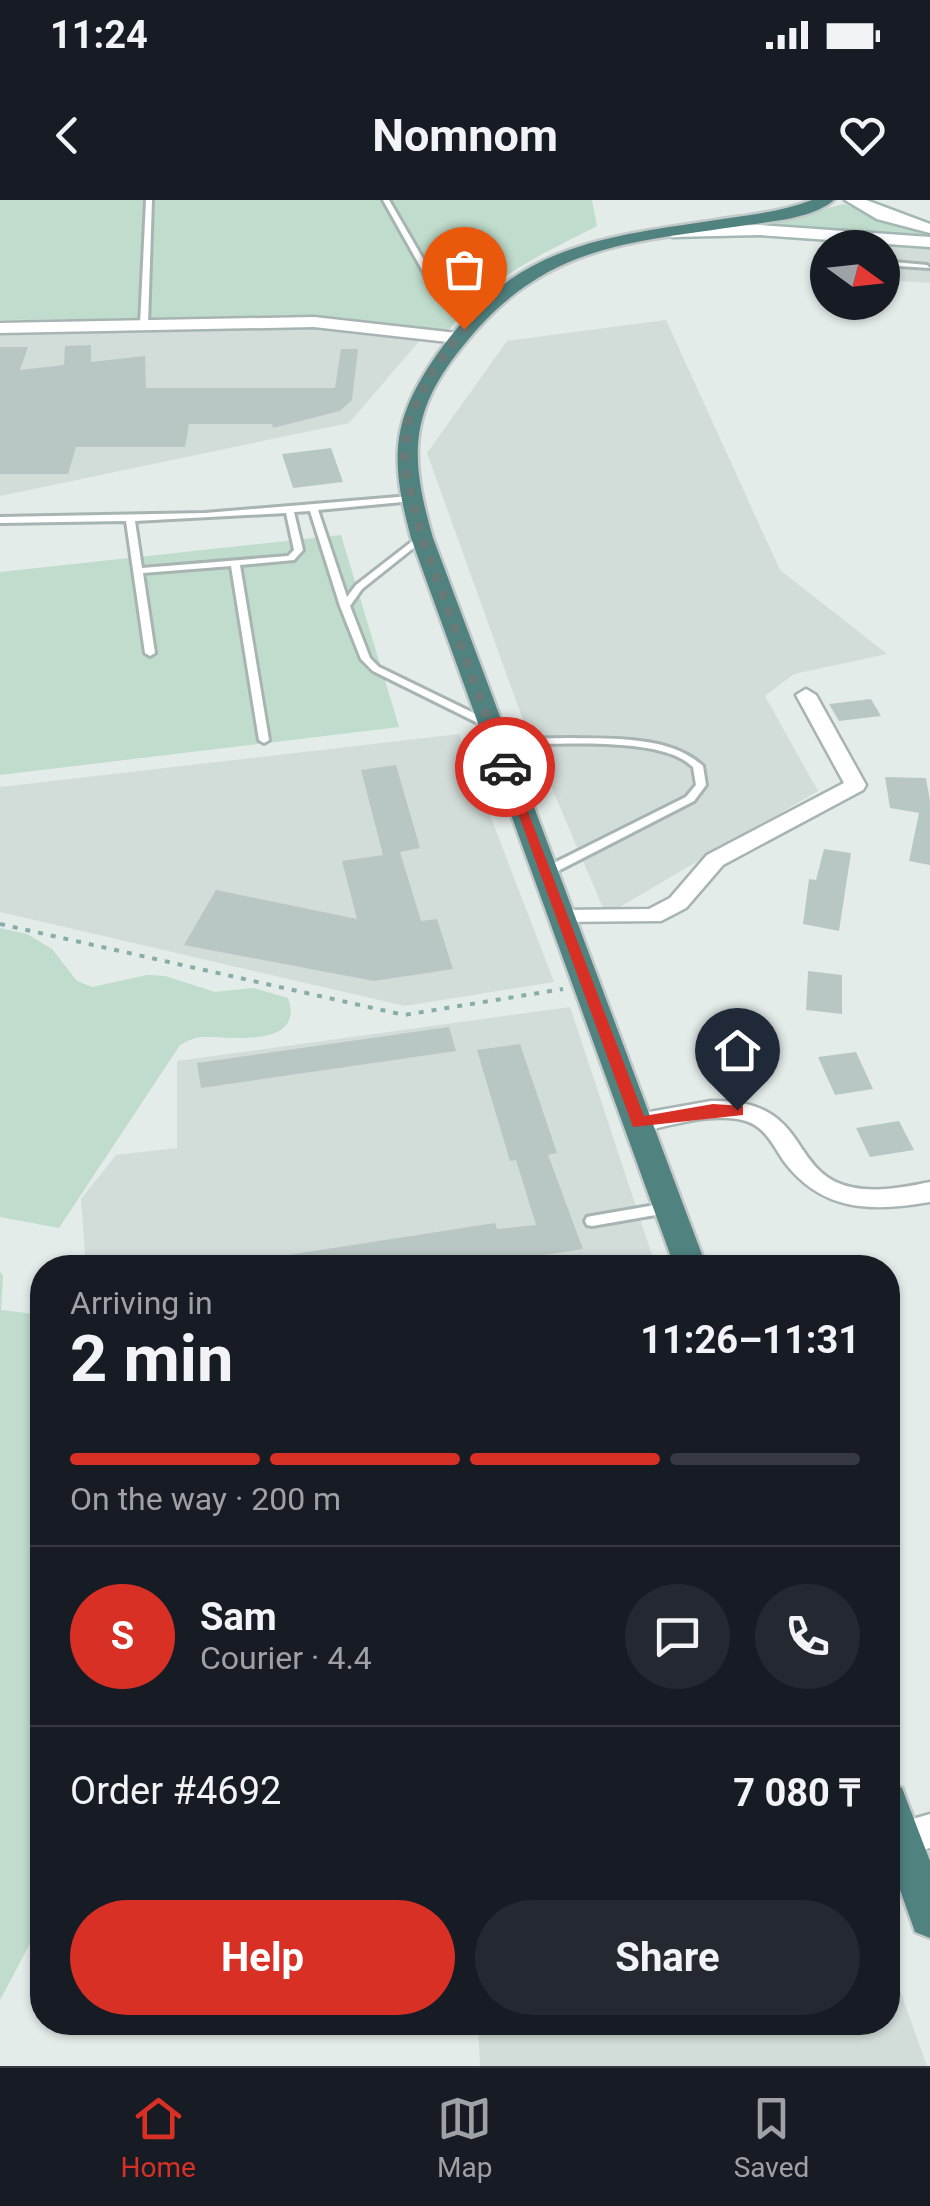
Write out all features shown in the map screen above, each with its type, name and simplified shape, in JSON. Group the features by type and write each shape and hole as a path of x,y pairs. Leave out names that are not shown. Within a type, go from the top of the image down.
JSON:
{"highway":[{"path":"687,1255 422,538 404,466 408,421 433,371 478,312 512,282 553,259 599,245 789,212 826,200"},
{"path":"906,1824 930,1917"}],"main road":[{"path":"853,200 883,215 930,230"},
{"path":"672,232 737,230 810,238"},
{"path":"900,242 930,242"}],"street":[{"path":"0,328 354,324 458,338"},
{"path":"560,916 652,916 678,903 716,860 856,785 806,695"},
{"path":"638,1123 713,1110 737,1110 771,1123 811,1176 841,1195 876,1202 930,1192"}],"lane":[{"path":"144,325 149,200"},
{"path":"386,200 441,296 478,312"},
{"path":"900,265 927,266"},
{"path":"0,520 130,520 290,512 410,499"},
{"path":"314,510 345,606 366,659 376,669 492,734 656,746 683,752 698,766 701,784 690,799 544,873"},
{"path":"138,571 285,560 297,554 290,512"},
{"path":"130,520 150,653"},
{"path":"345,606 359,587 422,538"},
{"path":"234,564 264,740"},
{"path":"592,1221 670,1208"}],"path":[{"path":"0,924 404,1015 586,985"}],"shaded area":[{"path":"900,243 930,245 930,283 900,281"},
{"path":"666,320 780,570 887,654 794,674 765,696 818,791 606,915 524,723 427,453 507,341"},
{"path":"316,327 421,339 349,423 0,496 0,334"},
{"path":"459,734 554,982 405,1006 0,912 0,787"},
{"path":"570,1007 652,1255 85,1255 81,1199 116,1155 177,1148 177,1061"},
{"path":"900,1991 927,2066 480,2066 478,2035 900,2035"}],"green space":[{"path":"0,200 592,200 597,226 498,282 447,332 315,318 0,320"},
{"path":"844,204 930,237 900,235 900,230 758,226"},
{"path":"341,535 399,727 0,775 0,572"},
{"path":"0,928 27,934 52,949 77,981 92,987 147,975 165,976 215,992 253,988 288,998 290,1015 286,1026 275,1033 245,1038 200,1037 180,1045 59,1228 0,1217"},
{"path":"0,1272 1,1310 30,1314 30,1944 0,2000"}],"building":[{"path":"91,345 91,362 145,356 146,388 335,388 341,349 358,349 352,400 340,411 273,428 272,424 189,424 185,447 76,447 68,474 0,474 0,347 28,347 20,370 64,365 65,346"},
{"path":"331,448 343,482 293,488 282,454"},
{"path":"871,699 881,716 839,721 829,704"},
{"path":"396,765 420,848 400,852 421,921 437,919 453,969 374,981 184,945 216,890 357,919 342,861 383,855 361,770"},
{"path":"885,777 926,778 930,865 909,861 919,813 890,808"},
{"path":"824,849 851,853 839,931 803,924 809,879 816,880"},
{"path":"808,971 842,975 842,1014 806,1010"},
{"path":"449,1027 456,1051 201,1088 197,1063"},
{"path":"520,1044 557,1153 548,1155 583,1249 545,1255 288,1255 495,1223 497,1229 536,1225 516,1160 510,1161 477,1050"},
{"path":"856,1052 873,1089 835,1095 818,1057"},
{"path":"899,1121 914,1150 870,1157 856,1128"}],"way so far":[{"path":"464,329 433,371 408,421 404,466 422,538 505,767"}],"route":[{"path":"505,767 638,1123 713,1110 737,1110"}]}
